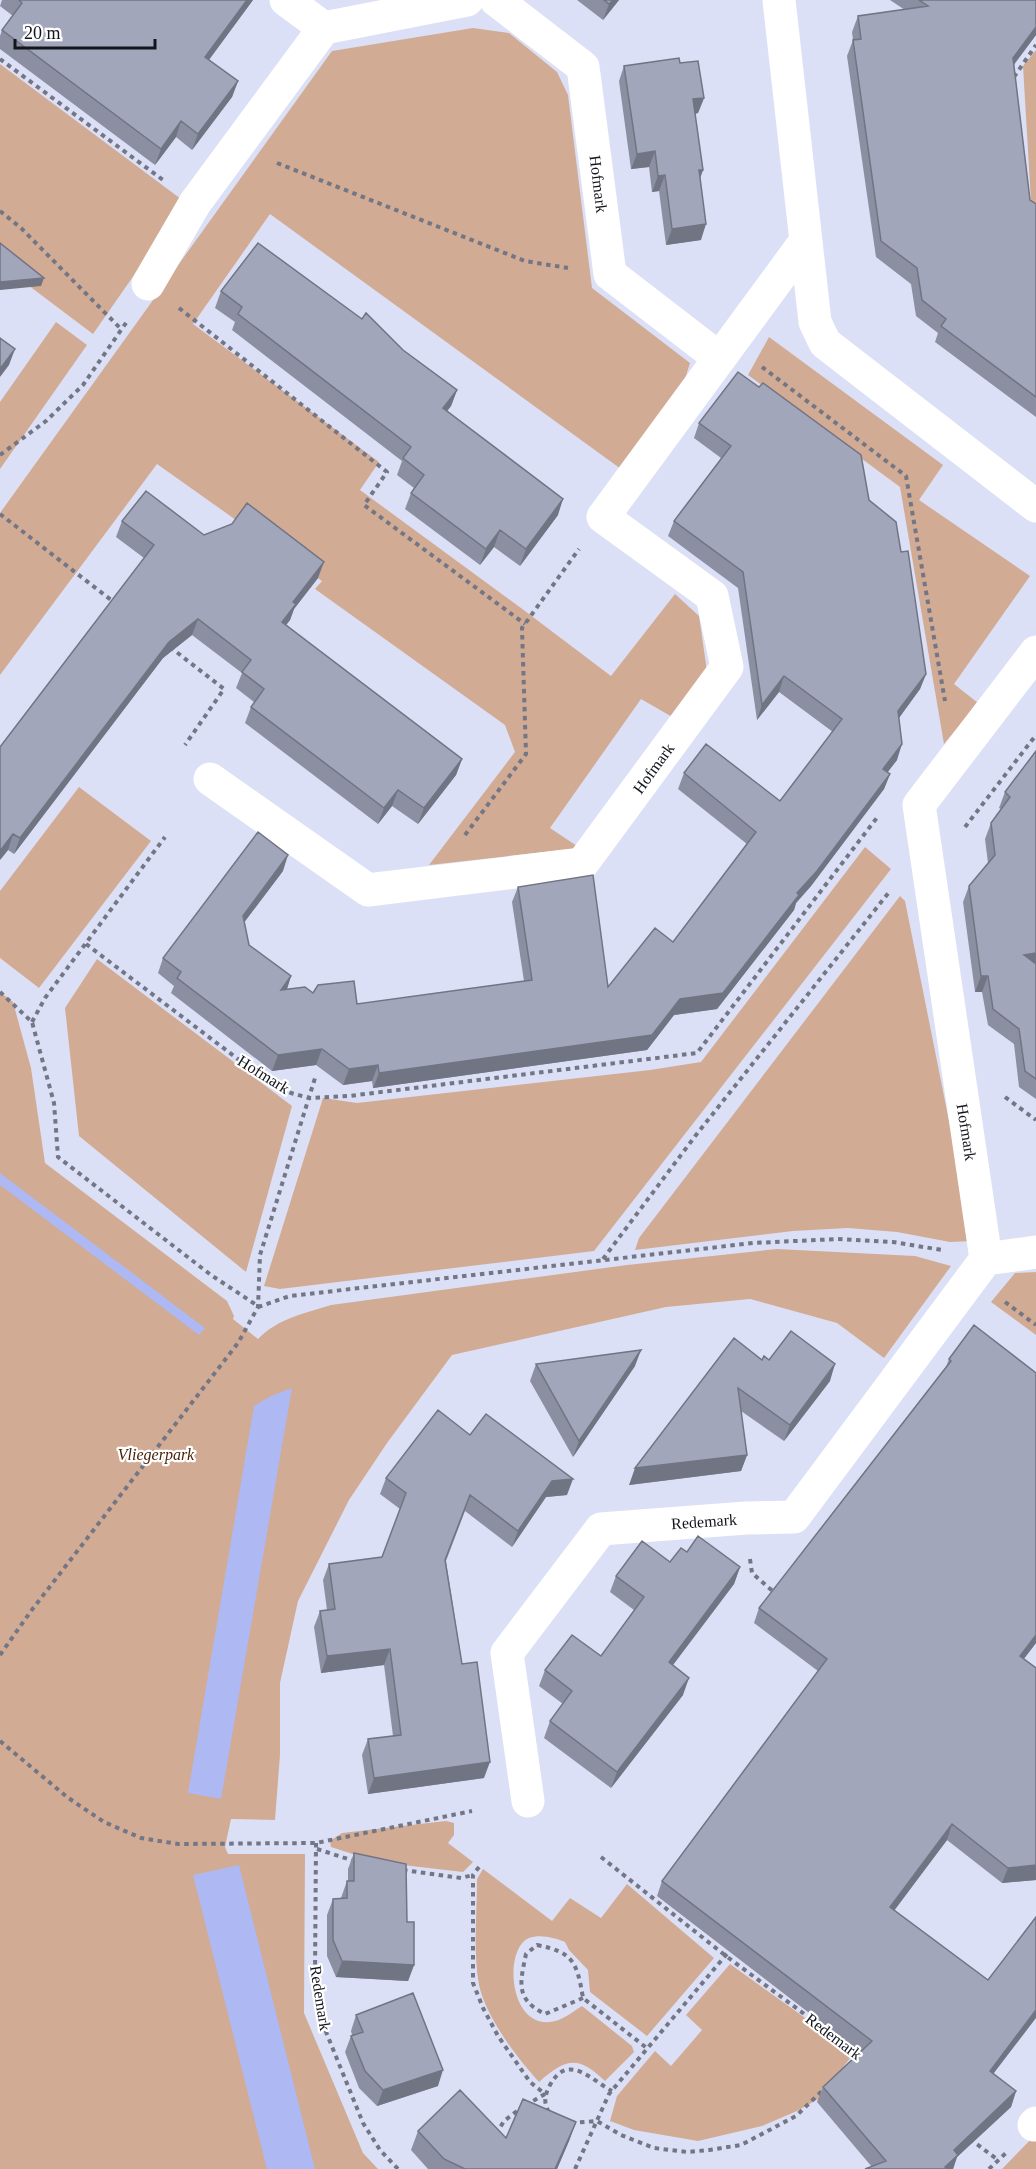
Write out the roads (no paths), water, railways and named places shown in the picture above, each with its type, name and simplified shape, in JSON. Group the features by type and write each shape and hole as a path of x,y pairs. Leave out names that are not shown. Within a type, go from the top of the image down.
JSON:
{"street":[{"path":"286,0 324,28"},
{"path":"148,284 195,203 324,28 467,0"},
{"name":"Hofmark","path":"210,779 368,890 582,864 727,667 712,596 603,517 725,351 610,274 583,67 496,0"},
{"path":"779,0 815,322 825,343 1036,506"},
{"path":"725,351 805,242"},
{"name":"Hofmark","path":"984,1260 919,805 1036,652"},
{"path":"984,1260 1036,1252"},
{"name":"Redemark","path":"528,1801 507,1653 601,1529 746,1518 794,1518 984,1260"}],"water":[{"path":"0,1173 205,1328 199,1335 0,1185"},
{"path":"292,1388 221,1799 188,1793 254,1406"},
{"path":"239,1865 315,2169 267,2169 193,1875"}],"park label":[{"name":"Vliegerpark","path":"156,1454"}]}
